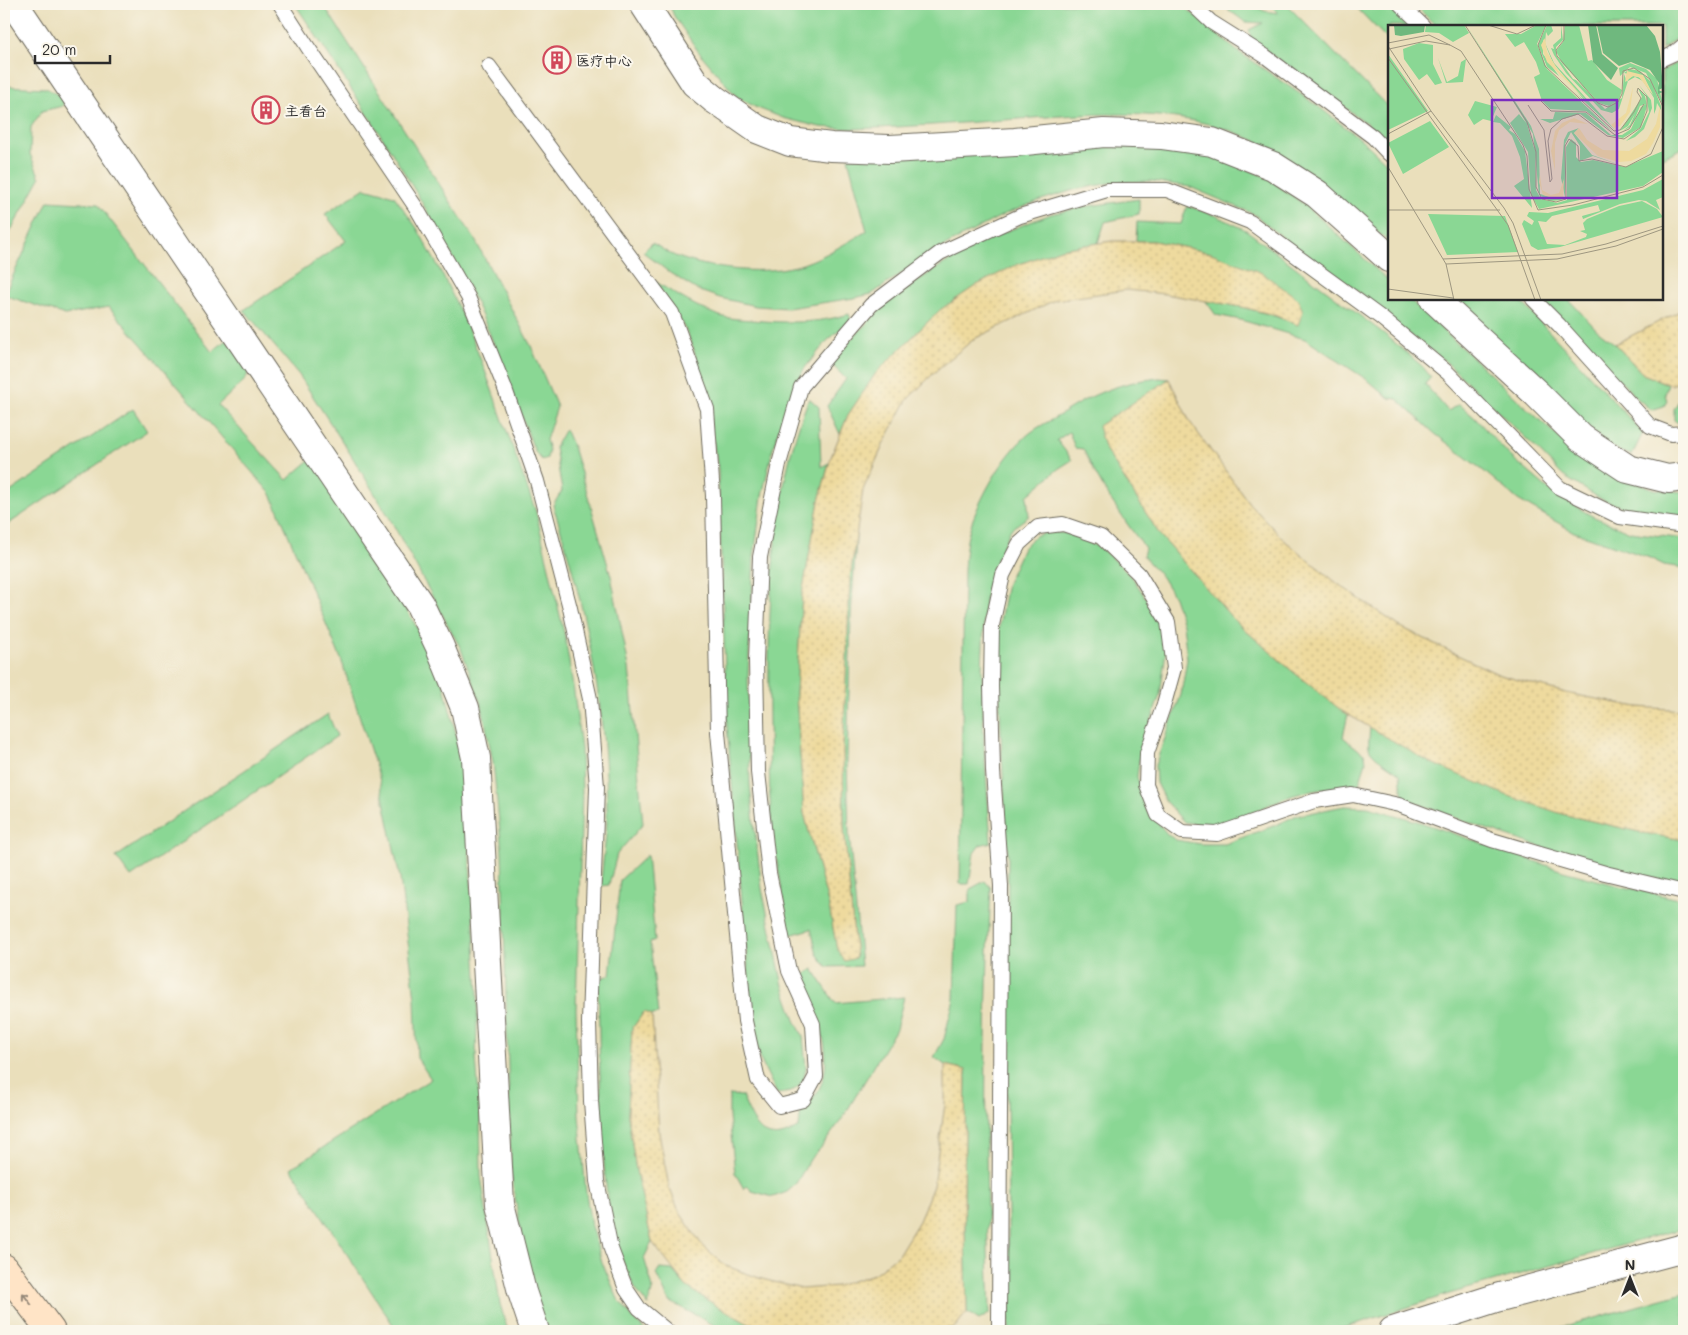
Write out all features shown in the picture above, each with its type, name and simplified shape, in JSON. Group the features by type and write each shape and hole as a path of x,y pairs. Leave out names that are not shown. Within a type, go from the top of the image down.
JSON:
{"street":[{"path":"14,4 420,605 440,647 465,708 476,758 500,1204 522,1292 535,1331"},
{"path":"644,4 695,83 714,99 757,129 790,142 831,147 890,149 1015,142 1104,133 1161,135 1212,142 1273,166 1310,189 1388,257"},
{"path":"1435,300 1537,394 1581,438 1628,469 1668,479 1684,477"},
{"path":"1393,1331 1496,1298 1684,1248"},
{"path":"4,1268 51,1331"}],"lane":[{"path":"280,4 417,209 468,297 504,386 537,481 570,608 591,709 597,787 589,1022 591,1101 597,1181 611,1249 626,1288 639,1308 667,1331"},
{"path":"1192,4 1211,22 1264,56 1373,138 1388,153"},
{"path":"1400,4 1422,25"},
{"path":"1663,59 1673,54 1684,45"},
{"path":"489,66 672,313 707,409 713,496 718,732 745,1021 758,1080 779,1106 803,1100 816,1076 813,1024 789,972 769,873 758,772 756,660 760,557 779,464 801,387 871,305 940,253 1020,216 1107,190 1167,190 1250,222 1380,317 1448,373 1560,488 1620,517 1684,526"},
{"path":"1534,300 1650,426 1671,434 1684,432"},
{"path":"999,1331 1001,886 993,771 992,626 1003,575 1019,544 1038,527 1063,524 1101,537 1139,574 1168,622 1174,668 1147,752 1146,785 1158,815 1182,832 1217,834 1314,801 1353,795 1399,805 1492,840 1605,873 1684,892"}],"green space":[{"path":"295,4 323,4 474,238 531,346 557,407 546,440 549,450 547,458 542,460 535,452 500,358 470,289 440,233 380,134"},
{"path":"669,4 1181,4 1236,50 1315,104 1362,140 1388,164 1388,241 1330,192 1284,157 1238,133 1208,124 1177,118 1113,114 852,129 820,127 783,118 755,107 736,96 698,51 674,16"},
{"path":"1208,4 1252,4 1264,11 1278,13 1269,4 1286,4 1388,107 1388,144 1365,122 1251,40 1249,30 1263,23 1245,22 1222,5 1212,8"},
{"path":"1353,4 1390,4 1410,25 1388,25 1388,40"},
{"path":"1414,4 1684,4 1684,33 1663,48 1663,25 1435,25"},
{"path":"1684,59 1684,147 1663,158 1663,70"},
{"path":"4,86 46,88 65,99 63,106 42,111 31,127 30,154 40,178 4,243"},
{"path":"1068,145 1182,148 1228,161 1266,177 1305,205 1388,280 1388,300 1410,300 1570,448 1613,474 1654,489 1684,492 1684,521 1640,514 1601,499 1563,476 1444,360 1401,328 1373,303 1322,264 1288,242 1254,214 1190,187 1152,181 1115,182 1074,190 1005,214 927,256 872,294 788,308 756,306 720,298 697,290 670,273 643,252 652,243 672,255 689,261 739,270 788,268 811,261 867,231 848,158"},
{"path":"365,188 394,196 417,228 440,270 467,325 536,512 565,637 581,749 582,792 576,1010 579,1115 586,1193 591,1226 602,1262 618,1299 636,1322 647,1331 546,1331 529,1281 511,1174 502,852 493,762 482,707 461,649 389,517 299,375 244,310 346,241 325,214"},
{"path":"1139,199 1139,214 1105,222 1098,243 1061,249 1014,266 977,285 940,310 876,373 848,415 840,434 827,406 846,379 830,363 885,305 908,287 984,240 1051,214 1089,206"},
{"path":"48,201 98,204 212,352 226,340 251,367 245,380 218,405 287,480 311,459 365,537 424,640 444,686 456,734 465,783 478,993 476,1058 480,1111 481,1176 500,1304 508,1331 397,1331 291,1168 431,1079 417,1058 415,998 400,878 379,777 341,659 271,494 109,307 65,315 4,295"},
{"path":"1187,206 1217,216 1246,230 1387,336 1422,366 1431,377 1425,384 1448,411 1459,404 1475,418 1509,455 1553,493 1592,516 1630,532 1684,539 1684,568 1664,565 1650,558 1574,532 1518,500 1434,433 1397,399 1389,398 1369,381 1305,339 1241,320 1216,315 1205,300 1253,310 1298,325 1211,253 1154,241 1136,241 1137,222 1181,224"},
{"path":"656,282 695,305 727,318 800,322 825,320 849,314 851,320 827,341 804,369 786,407 773,448 762,496 754,557 748,675 750,784 762,889 783,986 803,1036 806,1068 803,1083 791,1092 777,1094 760,1059 753,1029 727,726 718,469 704,386 693,347 685,329"},
{"path":"1450,300 1520,300 1643,433 1632,455 1621,452 1603,441"},
{"path":"1540,300 1569,300 1643,374 1668,384 1665,394 1667,401 1664,406 1651,410"},
{"path":"1159,378 1169,379 1099,426 1104,447 1160,535 1235,621 1291,670 1348,714 1343,737 1365,755 1366,762 1358,787 1321,789 1294,795 1236,819 1215,825 1184,822 1165,801 1156,783 1155,765 1181,695 1187,659 1183,624 1174,597 1162,577 1143,556 1145,548 1111,500 1083,449 1075,448 1069,432 1057,440 1072,460 1058,469 1027,496 1029,516 1011,529 992,569 985,598 982,669 984,746 991,842 980,845 974,853 969,884 960,884 964,571 965,552 972,522 982,498 996,474 1012,451 1030,433 1095,395 1119,386"},
{"path":"1684,392 1684,423 1680,424 1674,420 1674,409"},
{"path":"809,398 819,407 821,467 829,463 819,501 802,595 796,693 804,813 829,906 837,949 856,958 844,827 843,748 850,577 857,524 851,615 847,761 849,833 861,966 827,967 817,954 811,929 790,935 771,813 769,773 769,639 774,557 786,476 796,436"},
{"path":"133,409 147,431 4,527 4,496"},
{"path":"565,429 573,447 611,576 629,667 643,824 617,854 609,885 601,886 607,814 603,735 592,657 584,619 565,542 553,505 562,491 555,447"},
{"path":"1048,532 1065,533 1082,539 1100,548 1118,563 1134,580 1151,606 1162,629 1166,651 1160,695 1140,753 1137,777 1149,812 1168,835 1176,840 1200,844 1225,844 1295,816 1344,806 1368,807 1420,822 1563,871 1684,900 1684,1228 1449,1294 1334,1331 1009,1331 1008,858 997,639 1007,583 1023,548 1035,536"},
{"path":"328,714 337,736 131,877 116,857"},
{"path":"1370,726 1429,762 1562,814 1684,840 1684,885 1631,873 1553,851 1403,798 1400,774 1377,758 1370,750"},
{"path":"647,855 655,940 650,942 658,1014 652,1015 644,1012 632,1029 628,1115 636,1170 652,1242 644,1258 653,1288 648,1305 634,1285 623,1262 609,1208 603,1152 598,979 610,975 620,880"},
{"path":"985,881 991,888 988,941 986,1100 990,1313 979,1320 967,1312 964,1192 966,1070 945,1065 934,1057 944,1039 954,999 957,905 970,902 970,889"},
{"path":"813,969 835,1003 904,997 896,1029 842,1119 811,1158 795,1185 787,1192 773,1197 752,1191 747,1186 744,1189 735,1173 729,1116 729,1095 742,1096 756,1124 769,1135 777,1136 799,1127 801,1108 819,1089 824,1076 826,1062 822,1032 800,978"},
{"path":"659,1269 672,1270 686,1286 747,1323 774,1331 725,1331 669,1301 656,1274"},
{"path":"1684,1293 1684,1331 1548,1331"}],"sand":[{"path":"1112,241 1154,241 1211,253 1262,273 1297,298 1303,311 1298,325 1274,315 1242,307 1165,294 1126,290 1055,300 974,339 939,368 907,400 884,443 863,490 850,577 843,748 844,827 856,958 844,961 837,949 829,906 804,813 796,693 802,595 819,501 831,457 848,415 876,373 940,310 977,285 1014,266 1061,249"},
{"path":"1684,309 1684,380 1671,385 1643,374 1615,344"},
{"path":"1169,379 1190,422 1249,503 1284,540 1338,584 1399,626 1500,675 1566,693 1637,707 1684,710 1684,840 1562,814 1506,795 1429,762 1342,711 1235,621 1160,535 1104,447 1098,426"},
{"path":"644,1012 652,1015 659,1133 669,1187 680,1213 702,1245 726,1266 762,1279 802,1289 837,1286 874,1274 898,1255 919,1221 933,1186 945,1104 945,1065 966,1070 964,1192 967,1312 955,1327 941,1331 774,1331 747,1323 686,1286 652,1242 636,1170 628,1116 630,1065 632,1029"}],"place":[{"name":"医疗中心","path":"557,60"},
{"name":"主看台","path":"266,110"}]}
